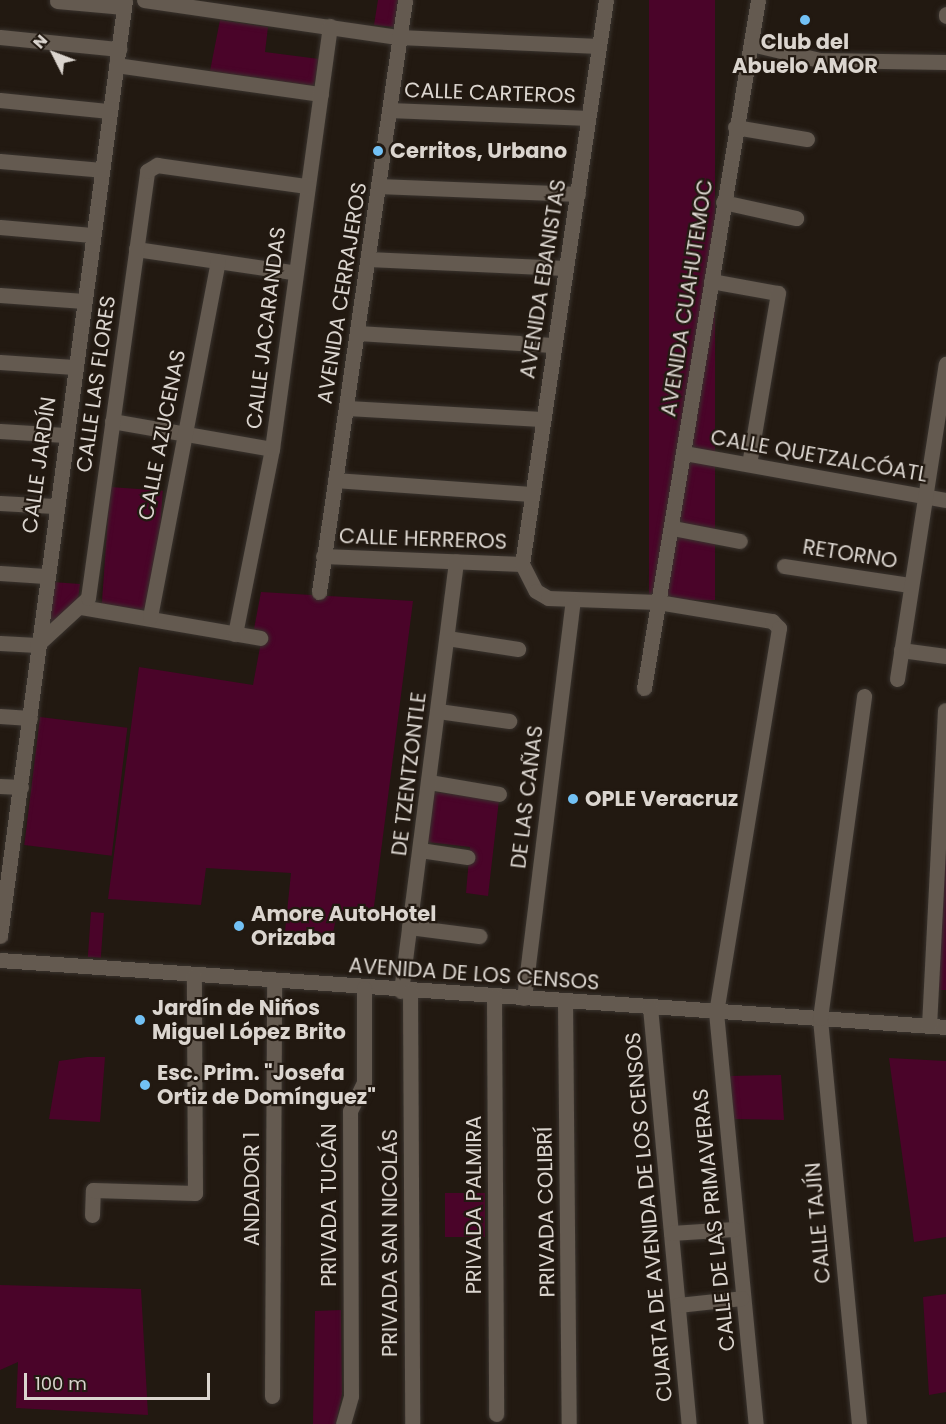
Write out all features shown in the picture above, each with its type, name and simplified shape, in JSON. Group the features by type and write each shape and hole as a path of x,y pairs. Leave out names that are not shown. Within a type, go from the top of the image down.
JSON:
{"street":[{"path":"46,0 124,4"},
{"path":"57,1 72,0"},
{"path":"144,0 399,37 599,46"},
{"name":"AVENIDA CERRAJEROS","path":"319,592 405,0"},
{"name":"AVENIDA EBANISTAS","path":"522,564 530,494 578,194 606,0"},
{"name":"AVENIDA CUAHUTEMOC","path":"644,688 673,528 735,127 758,0"},
{"name":"CALLE JARDÍN","path":"0,936 6,851 21,787 54,506 124,4"},
{"name":"CALLE JACARANDAS","path":"235,634 272,449 292,272 330,26"},
{"path":"0,37 119,49"},
{"path":"751,44 820,60 946,62"},
{"path":"116,65 321,94"},
{"path":"0,100 109,111"},
{"name":"CALLE CARTEROS","path":"390,110 588,118"},
{"path":"735,127 807,139"},
{"path":"0,161 102,170"},
{"name":"CALLE LAS FLORES","path":"81,607 88,598 136,249 151,166 307,186"},
{"path":"379,186 578,194"},
{"path":"723,202 796,218"},
{"path":"0,227 92,235"},
{"path":"136,249 292,272"},
{"path":"368,259 565,268"},
{"name":"CALLE AZUCENAS","path":"150,617 182,430 218,261"},
{"path":"711,281 778,293 749,464"},
{"path":"0,295 84,301"},
{"path":"357,333 553,345"},
{"path":"0,362 74,367"},
{"name":"RETORNO","path":"897,679 909,585 946,364"},
{"path":"346,408 543,419"},
{"path":"112,421 182,430 272,449"},
{"path":"0,431 65,435"},
{"name":"CALLE QUETZALCÓATL","path":"684,453 946,500"},
{"path":"335,480 530,494"},
{"path":"0,503 54,506"},
{"path":"673,528 740,541"},
{"name":"CALLE HERREROS","path":"323,556 522,564"},
{"name":"DE TZENTZONTLE","path":"405,991 409,927 456,562"},
{"path":"522,564 536,591 573,601 658,602"},
{"name":"RETORNO","path":"784,566 909,585"},
{"path":"0,573 45,576"},
{"name":"DE LAS CAÑAS","path":"524,998 573,601"},
{"name":"CALLE DE LAS PRIMAVERAS","path":"658,602 776,624 716,1012 734,1229 756,1424"},
{"path":"0,643 37,645 81,607 150,617 260,638"},
{"path":"447,638 518,649"},
{"path":"901,650 946,656"},
{"name":"CALLE TAJÍN","path":"859,1424 820,1018 864,696"},
{"path":"929,1026 945,710"},
{"path":"438,711 509,721"},
{"path":"0,716 30,718"},
{"path":"429,782 499,794"},
{"path":"0,786 21,787"},
{"path":"420,850 467,857"},
{"path":"409,927 480,936"},
{"name":"AVENIDA DE LOS CENSOS","path":"0,960 274,982 946,1027"},
{"path":"92,1215 93,1190 195,1193 194,976"},
{"name":"ANDADOR 1","path":"272,1396 274,982"},
{"name":"PRIVADA TUCÁN","path":"343,1424 351,1396 350,1111 364,1082 364,988"},
{"name":"PRIVADA SAN NICOLÁS","path":"405,991 412,1424"},
{"name":"PRIVADA PALMIRA","path":"494,996 496,1414"},
{"name":"PRIVADA COLIBRÍ","path":"565,1000 569,1424"},
{"name":"CUARTA DE AVENIDA DE LOS CENSOS","path":"650,1007 689,1424"},
{"path":"671,1233 734,1229"},
{"path":"678,1305 742,1298"}],"shaded area":[{"path":"378,0 398,0 394,27 374,25"},
{"path":"649,0 715,0 715,600 649,600"},
{"path":"220,20 268,27 265,52 319,59 314,86 210,71"},
{"path":"110,487 163,491 155,610 102,607"},
{"path":"52,582 80,584 78,600 48,630"},
{"path":"261,592 413,601 373,914 337,913 331,943 284,941 291,873 206,868 201,905 108,899 139,667 253,685 263,631 254,629"},
{"path":"40,717 127,728 112,856 24,845"},
{"path":"946,781 946,990 935,990"},
{"path":"434,792 499,800 488,896 466,893 470,847 427,842"},
{"path":"91,912 104,913 101,958 88,957"},
{"path":"105,1057 100,1122 49,1119 59,1061"},
{"path":"889,1058 946,1061 946,1237 914,1242"},
{"path":"781,1075 784,1120 734,1119 730,1076"},
{"path":"445,1193 485,1193 485,1237 445,1237"},
{"path":"0,1285 141,1289 148,1415 16,1408 18,1362 0,1370"},
{"path":"946,1294 946,1392 929,1395 923,1297"},
{"path":"341,1310 342,1394 336,1424 313,1424 315,1311"}],"place":[{"name":"Club del Abuelo AMOR","path":"805,20"},
{"name":"Cerritos, Urbano","path":"378,151"},
{"name":"OPLE Veracruz","path":"573,799"},
{"name":"Amore AutoHotel Orizaba","path":"239,926"},
{"name":"Jardín de Niños Miguel López Brito","path":"140,1020"},
{"name":"Esc. Prim. \"Josefa Ortiz de Domínguez\"","path":"145,1085"}]}
